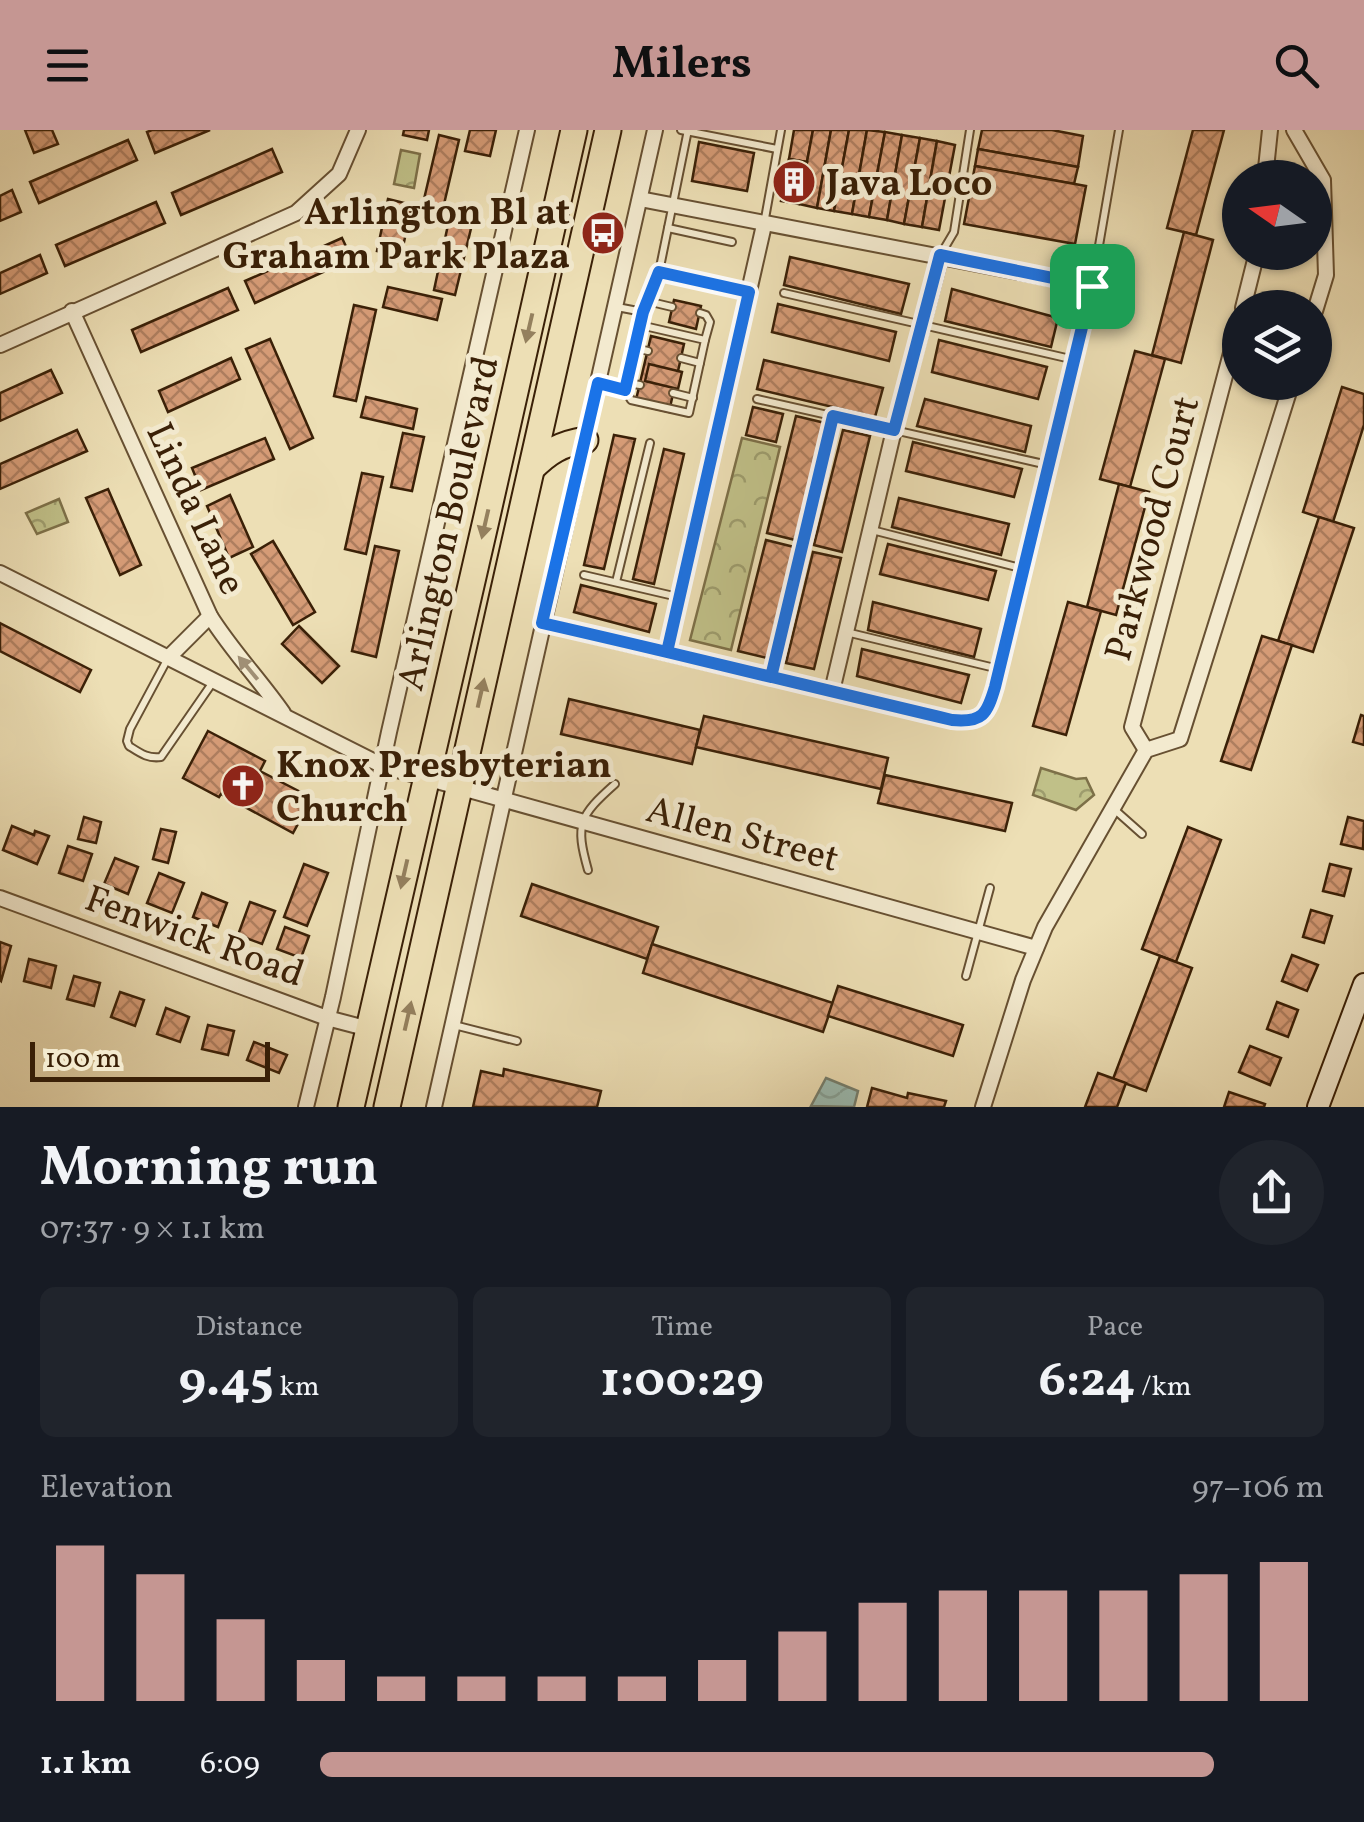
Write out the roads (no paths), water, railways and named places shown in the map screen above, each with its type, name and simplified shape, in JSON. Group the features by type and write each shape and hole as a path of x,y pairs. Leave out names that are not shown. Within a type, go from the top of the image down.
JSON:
{"highway":[{"name":"Arlington Boulevard","path":"351,1107 574,130"},
{"name":"Arlington Boulevard","path":"387,1107 608,130"},
{"path":"548,398 563,426 584,440"},
{"path":"532,468 548,452 584,440"}],"street":[{"path":"0,345 296,213 339,174 358,130"},
{"path":"306,1107 527,130"},
{"path":"434,1107 655,130"},
{"path":"1267,160 1270,130"},
{"path":"1294,130 1323,180 1326,275 1321,290"},
{"path":"542,623 832,692 965,721 978,719 987,710 999,669 1092,286 640,200"},
{"path":"667,652 764,225"},
{"path":"832,692 940,255"},
{"name":"Linda Lane","path":"72,311 210,616 286,718"},
{"name":"Parkwood Court","path":"1146,750 1132,727 1222,386"},
{"path":"983,1107 1023,980 1046,928 1146,750 1180,740 1286,400"},
{"name":"Allen Street","path":"0,573 383,766 1036,948"},
{"path":"168,658 210,616"},
{"name":"Fenwick Road","path":"0,898 327,1018 369,1029"},
{"path":"1318,1107 1364,984"}],"lane":[{"path":"764,225 781,130"},
{"path":"940,255 954,232 970,130"},
{"path":"1092,286 1119,130"},
{"path":"700,313 710,322 689,414 631,400 626,386 634,348 659,272 690,131 778,149"},
{"path":"668,228 732,242"},
{"path":"659,272 749,292"},
{"path":"784,294 1075,360"},
{"path":"647,301 672,307"},
{"path":"616,306 643,312"},
{"path":"640,325 706,340"},
{"path":"634,348 648,351"},
{"path":"681,358 700,363"},
{"path":"598,383 640,385"},
{"path":"673,393 693,398"},
{"path":"757,399 1050,466"},
{"path":"771,677 833,416"},
{"path":"616,582 650,442"},
{"path":"870,530 1024,568"},
{"path":"584,575 680,597"},
{"path":"845,632 999,669"},
{"path":"168,658 127,740 129,746 144,755 160,757 214,681"},
{"path":"588,870 580,841 582,823 590,806 615,784"},
{"path":"1114,810 1142,834"},
{"path":"966,976 990,888"},
{"path":"452,1025 517,1040"}],"water":[{"path":"826,1078 858,1091 854,1107 811,1106"}],"place":[{"name":"Java Loco","path":"794,182"},
{"name":"Arlington Bl at Graham Park Plaza","path":"603,233"},
{"name":"Knox Presbyterian Church","path":"243,786"}]}
